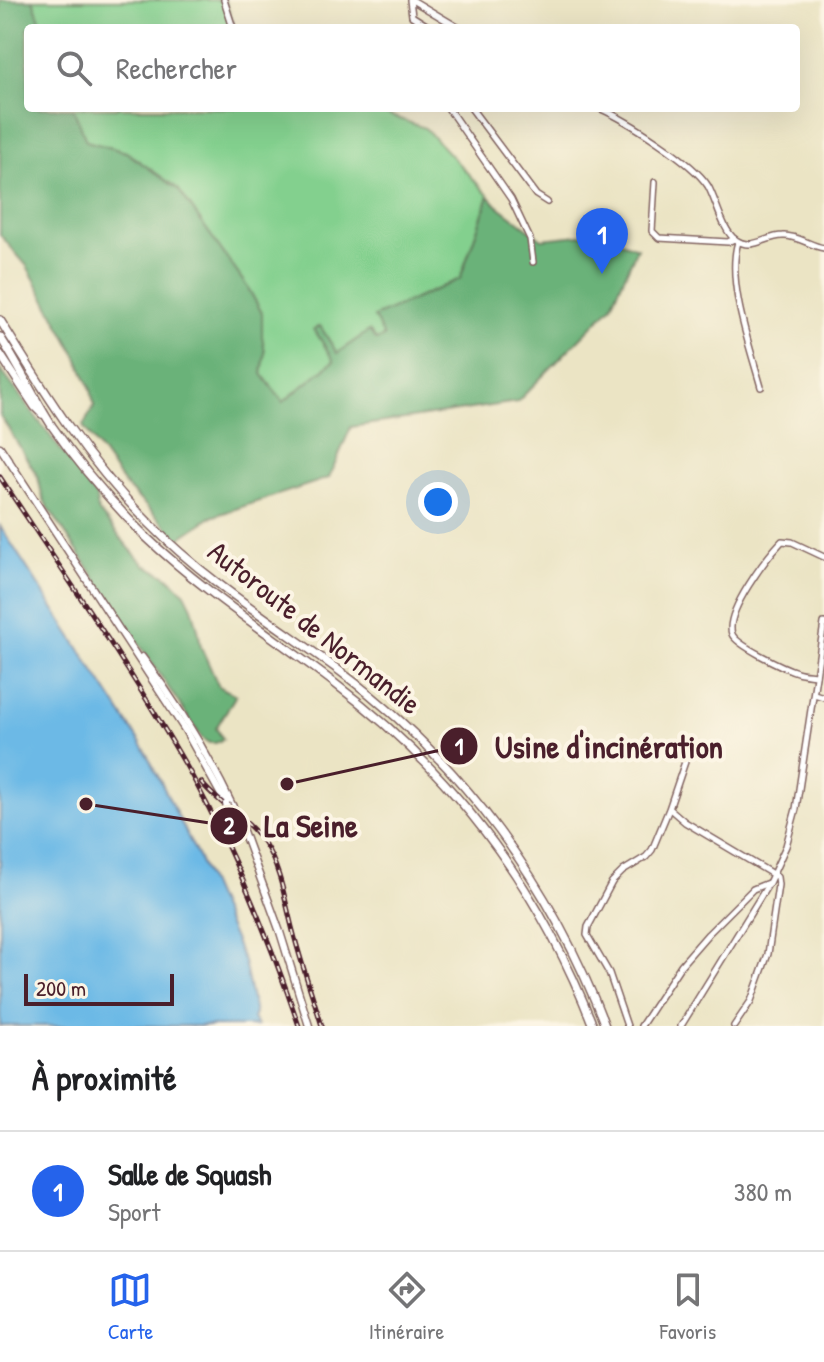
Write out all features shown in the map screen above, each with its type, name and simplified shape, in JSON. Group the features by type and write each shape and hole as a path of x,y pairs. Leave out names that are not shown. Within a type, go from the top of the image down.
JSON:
{"highway":[{"name":"Autoroute de Normandie","path":"0,320 53,406 85,450 150,524 220,586 377,701 411,731 475,799 535,882 559,923 605,1026"},
{"name":"Autoroute de Normandie","path":"0,337 51,423 77,460 145,535 216,597 369,710 404,741 467,807 526,889 568,969 593,1026"},
{"path":"0,354 35,407 51,423"}],"main road":[{"path":"0,447 121,629 195,745 226,804 239,820 280,932 309,1026"},
{"path":"121,629 177,705 204,749 247,845"}],"street":[{"path":"224,0 232,24"},
{"path":"411,0 412,16 425,24"},
{"path":"411,0 452,24"},
{"path":"451,112 511,199 530,239 533,262"},
{"path":"474,112 536,195 547,202"},
{"path":"607,112 630,124 693,170 708,187 727,231 736,240 740,306 761,387"},
{"path":"655,182 652,231 659,238 736,240 753,244 787,236 824,248"},
{"path":"816,675 797,672 738,642 731,631 731,624 748,586 782,541 792,542 824,557"},
{"path":"681,1026 774,875 792,827 824,623"},
{"path":"814,694 824,697"},
{"path":"627,1026 609,973 587,935 588,927 612,882 652,850 689,750"},
{"path":"669,809 685,822 777,877 768,954 751,1001 734,1026"},
{"path":"641,1026 681,965 708,934 753,889 769,883"}],"green space":[{"path":"0,0 33,0 42,24 24,24 24,112 75,112 86,141 126,152 178,189 248,288 262,313 265,352 262,374 283,402 334,361 314,329 320,326 337,353 369,331 376,340 384,337 374,317 460,279 489,196 542,239 598,233 637,248 611,307 517,402 351,427 329,478 211,517 179,539 124,484 83,426 94,406 91,389 75,353 27,266 0,235"},
{"path":"33,0 225,0 234,24 42,24"},
{"path":"75,112 380,112 425,128 489,196 460,279 375,317 385,337 376,340 369,331 337,353 320,326 314,329 334,361 283,403 262,374 265,352 262,313 248,288 178,189 126,152 86,141"},
{"path":"0,369 96,497 98,511 145,565 167,576 185,593 192,607 201,647 218,685 236,695 216,728 223,739 209,743 202,738 46,504 38,477 0,415"}],"water":[{"path":"0,526 145,750 198,857 244,962 257,1026 0,1026"}],"railway":[{"path":"0,477 120,658 188,769 250,895 299,1026"},
{"path":"201,782 250,826 270,853 279,874 322,1026"}],"place":[{"name":"Salle de Squash","path":"602,274"},
{"name":"Usine d'incinération","path":"287,784"},
{"name":"La Seine","path":"86,804"}]}
